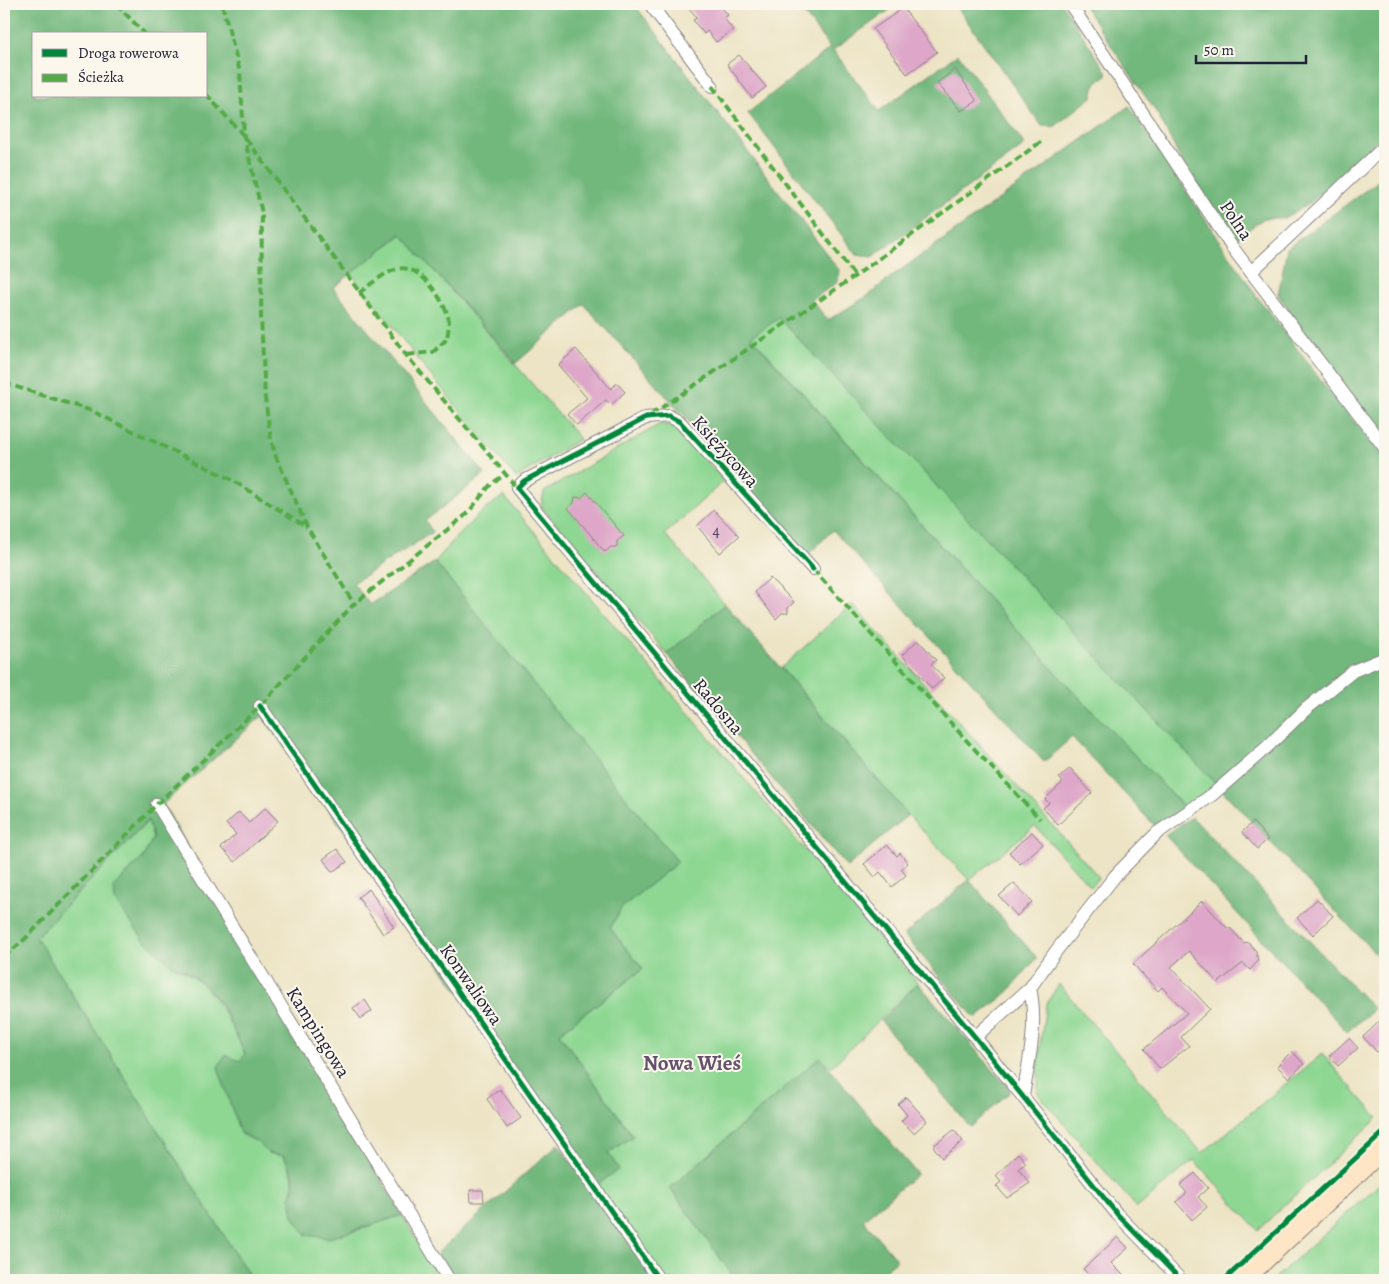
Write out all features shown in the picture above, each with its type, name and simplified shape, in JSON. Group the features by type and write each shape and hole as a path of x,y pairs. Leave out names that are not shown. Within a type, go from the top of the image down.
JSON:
{"main road":[{"path":"1243,1280 1385,1147"}],"street":[{"path":"650,4 712,86"},
{"name":"Polna","path":"1070,4 1251,272 1385,448"},
{"path":"1251,272 1385,146"},
{"name":"Księżycowa","path":"517,488 524,481 646,418 669,416 680,422 813,569"},
{"name":"Radosna","path":"517,488 716,724 895,944 975,1037 1117,1214 1182,1280"},
{"path":"975,1037 1030,988 1056,951 1115,876 1157,833 1212,795 1267,747 1306,709 1353,671 1385,658"},
{"name":"Konwaliowa","path":"260,706 660,1280"},
{"name":"Kampingowa","path":"157,804 449,1280"},
{"path":"1023,1096 1031,1053 1035,1009 1030,988"}],"green space":[{"path":"4,4 634,4 839,270 838,282 811,300 828,320 869,295 891,277 1129,106 1258,298 1336,400 1385,457 1385,964 779,318 751,337 1055,672 1185,808 1154,825 1072,737 1044,762 833,530 808,555 584,304 516,363 401,234 333,288 485,474 425,521 433,532 353,583 370,605 435,562 678,862 622,907 610,928 643,969 559,1033 633,1136 608,1153 619,1169 597,1185 262,716 163,804 402,1215 330,1238 306,1235 293,1216 290,1197 294,1189 293,1174 284,1156 268,1153 256,1141 240,1133 218,1067 225,1055 240,1061 245,1054 222,1006 206,986 186,971 172,965 144,940 115,901 114,886 142,859 153,838 148,820 36,937 252,1280 4,1280"},
{"path":"821,4 898,4 833,50 879,111 958,54 1025,145 872,257 857,255 748,113 830,48 805,15"},
{"path":"955,4 1062,4 1108,74 1095,83 1092,97 1054,127 1042,126"},
{"path":"1083,4 1385,4 1385,133 1309,204 1284,218 1264,218 1235,240 1182,162 1158,115"},
{"path":"1385,176 1385,443 1278,295 1287,248"},
{"path":"402,234 580,439 516,478 427,371 351,273"},
{"path":"779,318 1217,784 1185,808 1055,672 751,336"},
{"path":"660,424 674,426 724,481 665,534 725,604 667,654 541,506 544,492"},
{"path":"504,496 918,983 831,1067 820,1057 670,1188 736,1280 663,1280 597,1185 608,1153 633,1136 559,1033 643,969 610,928 622,907 677,862 435,562 475,518"},
{"path":"725,604 908,815 847,867 667,654"},
{"path":"852,604 1099,877 1091,887 1035,826 969,880 908,815 781,668"},
{"path":"1192,817 1374,1009 1347,1032 1165,835"},
{"path":"149,820 153,838 142,859 122,878 172,965 186,972 209,991 225,1013 245,1054 240,1061 240,1133 256,1141 268,1153 284,1156 291,1171 293,1181 290,1197 352,1232 402,1215 441,1280 252,1280 36,937"},
{"path":"969,880 1037,958 1006,994 975,1018 904,935"},
{"path":"918,983 1011,1091 970,1127 881,1021"},
{"path":"1059,984 1202,1153 1322,1054 1378,1118 1258,1230 1194,1160 1137,1208 1038,1094 1038,1060 1046,1004"},
{"path":"820,1057 917,1174 863,1220 897,1260 873,1280 736,1280 670,1188"},
{"path":"558,1144 655,1280 454,1280 437,1253"},
{"path":"1385,1179 1385,1280 1273,1280"}],"building":[{"path":"686,4 719,4 728,15 724,18 733,30 716,42 707,31 704,34 693,20 697,18"},
{"path":"903,8 937,52 907,74 873,29"},
{"path":"739,55 766,87 752,98 727,64"},
{"path":"955,69 977,101 961,111 937,83"},
{"path":"576,349 611,389 617,383 625,392 611,405 606,400 577,425 567,414 587,398 558,365"},
{"path":"587,492 624,536 617,541 617,547 611,547 605,552 568,508 574,503 575,497 581,498"},
{"path":"714,510 739,536 720,553 697,526"},
{"path":"770,578 794,602 788,608 788,613 782,613 776,619 755,592"},
{"path":"918,640 936,660 931,664 944,678 932,689 902,655"},
{"path":"1070,768 1092,793 1058,825 1043,808 1049,803 1045,799 1063,782 1059,778"},
{"path":"265,808 278,821 235,862 221,848 236,834 226,824 239,812 249,823"},
{"path":"1253,822 1268,839 1257,849 1242,832"},
{"path":"1032,832 1043,844 1020,864 1009,852"},
{"path":"887,845 897,856 900,853 908,863 901,869 906,875 892,887 880,872 875,877 864,864"},
{"path":"337,849 347,862 332,872 323,859"},
{"path":"1014,883 1032,902 1017,916 999,896"},
{"path":"369,889 394,927 383,934 358,897"},
{"path":"1317,899 1333,916 1313,935 1297,918"},
{"path":"1202,901 1227,928 1230,928 1244,943 1248,942 1256,951 1258,961 1250,970 1243,963 1218,983 1189,951 1171,967 1210,1009 1181,1037 1189,1046 1160,1069 1144,1049 1187,1013 1162,987 1158,991 1133,964"},
{"path":"365,1000 372,1011 361,1019 353,1008"},
{"path":"1385,1016 1385,1044 1377,1052 1363,1037"},
{"path":"1349,1038 1358,1048 1338,1066 1329,1056"},
{"path":"1292,1051 1304,1064 1289,1078 1277,1066"},
{"path":"500,1089 521,1118 507,1128 487,1099"},
{"path":"906,1097 927,1121 914,1133 901,1121 907,1115 898,1104"},
{"path":"954,1130 963,1141 942,1158 933,1146"},
{"path":"1018,1153 1026,1163 1018,1169 1030,1183 1007,1198 996,1186 1001,1182 996,1176"},
{"path":"1195,1173 1208,1188 1198,1197 1207,1207 1192,1220 1176,1202 1187,1193 1180,1185"},
{"path":"470,1190 483,1190 484,1202 471,1202"},
{"path":"1118,1237 1128,1248 1111,1263 1128,1280 1094,1280 1083,1269"}],"marked path":[{"path":"116,4 143,32"},
{"path":"222,4 240,72 244,136 262,213 261,317 265,398 271,440 276,457 307,527 354,604"},
{"path":"712,86 855,276"},
{"path":"208,96 244,136 406,355 517,488"},
{"path":"651,415 855,276 1042,141"},
{"path":"359,293 377,279 398,269 414,271 429,284 441,300 448,316 447,339 433,352 406,355"},
{"path":"4,383 92,411 230,479 307,527"},
{"path":"4,957 26,938 157,804 260,706 354,604 467,514 491,484 506,474"},
{"path":"813,569 967,741 1040,819"}],"cycle path":[{"path":"813,569 680,422 669,416 646,418 524,481 517,488 975,1037 1117,1214 1181,1280"},
{"path":"260,706 659,1280"},
{"path":"1224,1280 1385,1131"}],"district":[{"name":"Nowa Wieś","path":"692,1063"}]}
